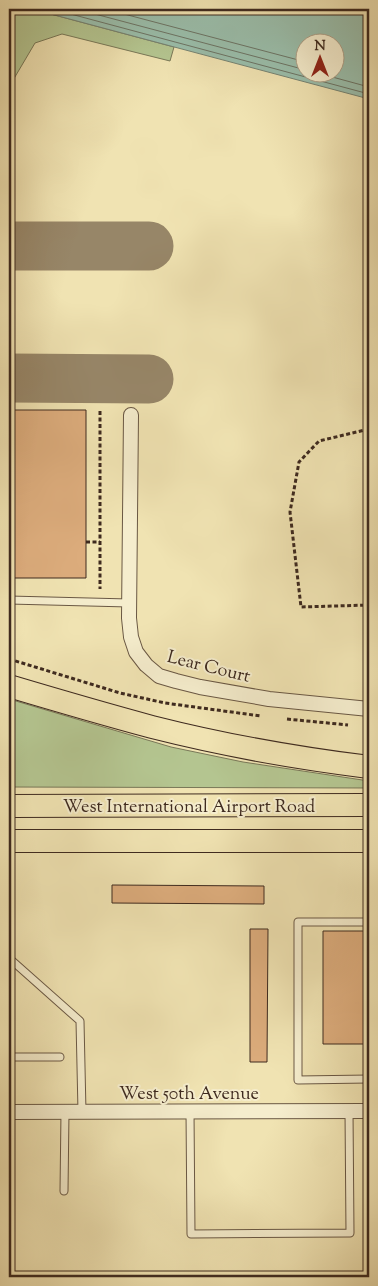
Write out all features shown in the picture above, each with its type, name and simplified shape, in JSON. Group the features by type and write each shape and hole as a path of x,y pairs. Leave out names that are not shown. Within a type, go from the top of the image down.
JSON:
{"main road":[{"path":"9,686 152,727 199,738 260,750 369,767"},
{"name":"West International Airport Road","path":"9,806 369,805"},
{"name":"West International Airport Road","path":"9,841 369,841"}],"street":[{"name":"Lear Court","path":"131,415 128,618 136,652 146,665 158,676 200,687 269,699 369,709"},
{"name":"West 50th Avenue","path":"9,1112 369,1111"}],"lane":[{"path":"9,600 129,603"},
{"path":"369,922 298,922 298,1080 369,1079"},
{"path":"9,958 80,1021 82,1112"},
{"path":"9,1057 60,1057"},
{"path":"190,1112 191,1234 350,1233 349,1111"},
{"path":"64,1191 65,1112"}],"path":[{"path":"100,411 100,589"},
{"path":"369,429 319,442 298,462 290,512 301,607 369,606"},
{"path":"86,542 100,542"}],"green space":[{"path":"9,9 32,9 174,47 170,61 62,34 35,43 9,87"},
{"path":"9,699 171,747 243,762 369,781 369,788 9,787"}],"water":[{"path":"32,9 369,9 369,99 305,82 346,82 346,32 296,32 296,80"}],"building":[{"path":"9,410 86,410 86,578 9,578"},
{"path":"112,885 264,886 264,904 112,903"},
{"path":"250,929 268,929 267,1062 250,1062"},
{"path":"323,931 369,931 369,1044 323,1044"}],"taxiway":[{"path":"9,246 149,246"},
{"path":"9,378 149,379"}]}
